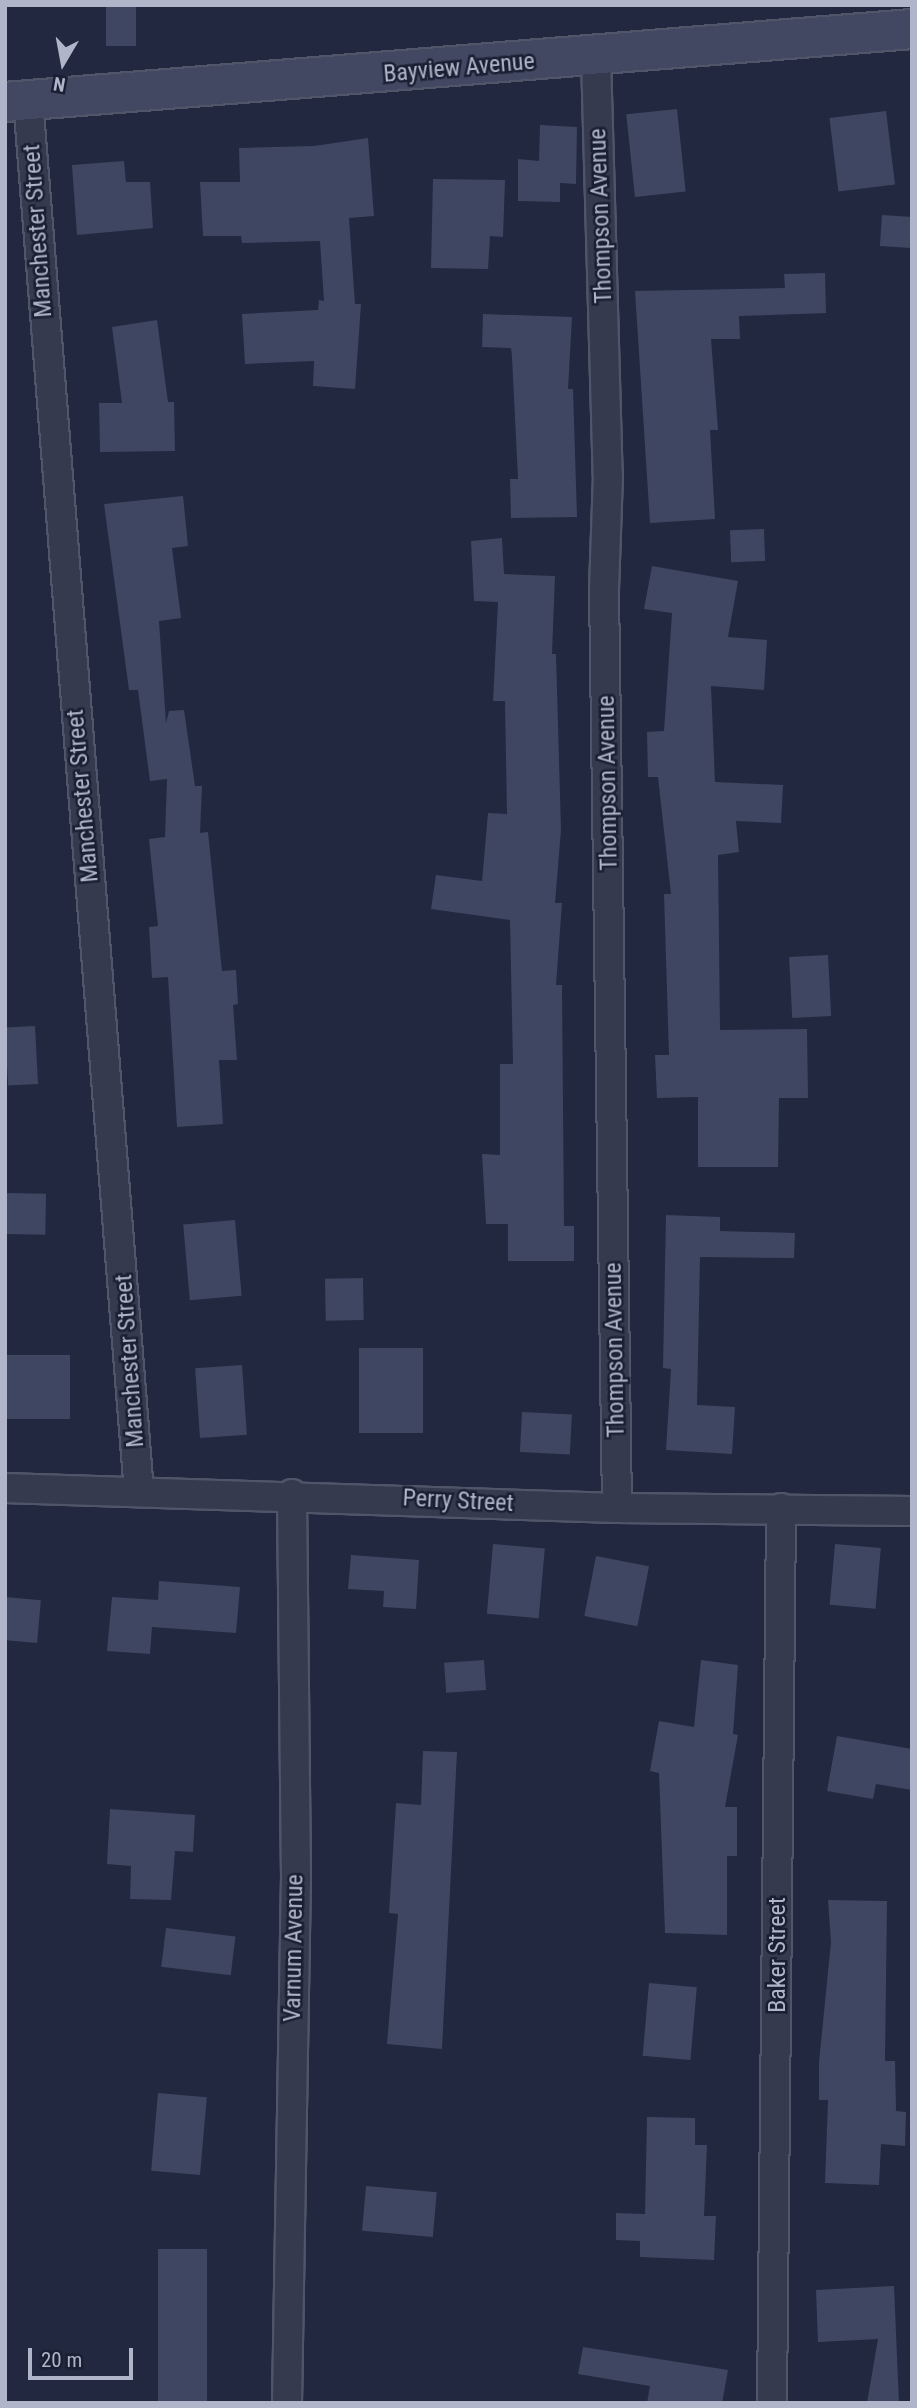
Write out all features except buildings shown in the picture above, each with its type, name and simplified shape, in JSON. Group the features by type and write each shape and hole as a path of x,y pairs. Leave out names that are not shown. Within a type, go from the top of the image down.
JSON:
{"main road":[{"name":"Bayview Avenue","path":"16,101 596,57 912,29"}],"street":[{"name":"Thompson Avenue","path":"596,57 607,462 617,1508"},
{"name":"Manchester Street","path":"16,101 139,1492"},
{"name":"Perry Street","path":"5,1488 292,1494 617,1508 912,1510"},
{"name":"Varnum Avenue","path":"287,2403 296,1878 292,1494"},
{"name":"Baker Street","path":"772,2403 781,1508"}]}
